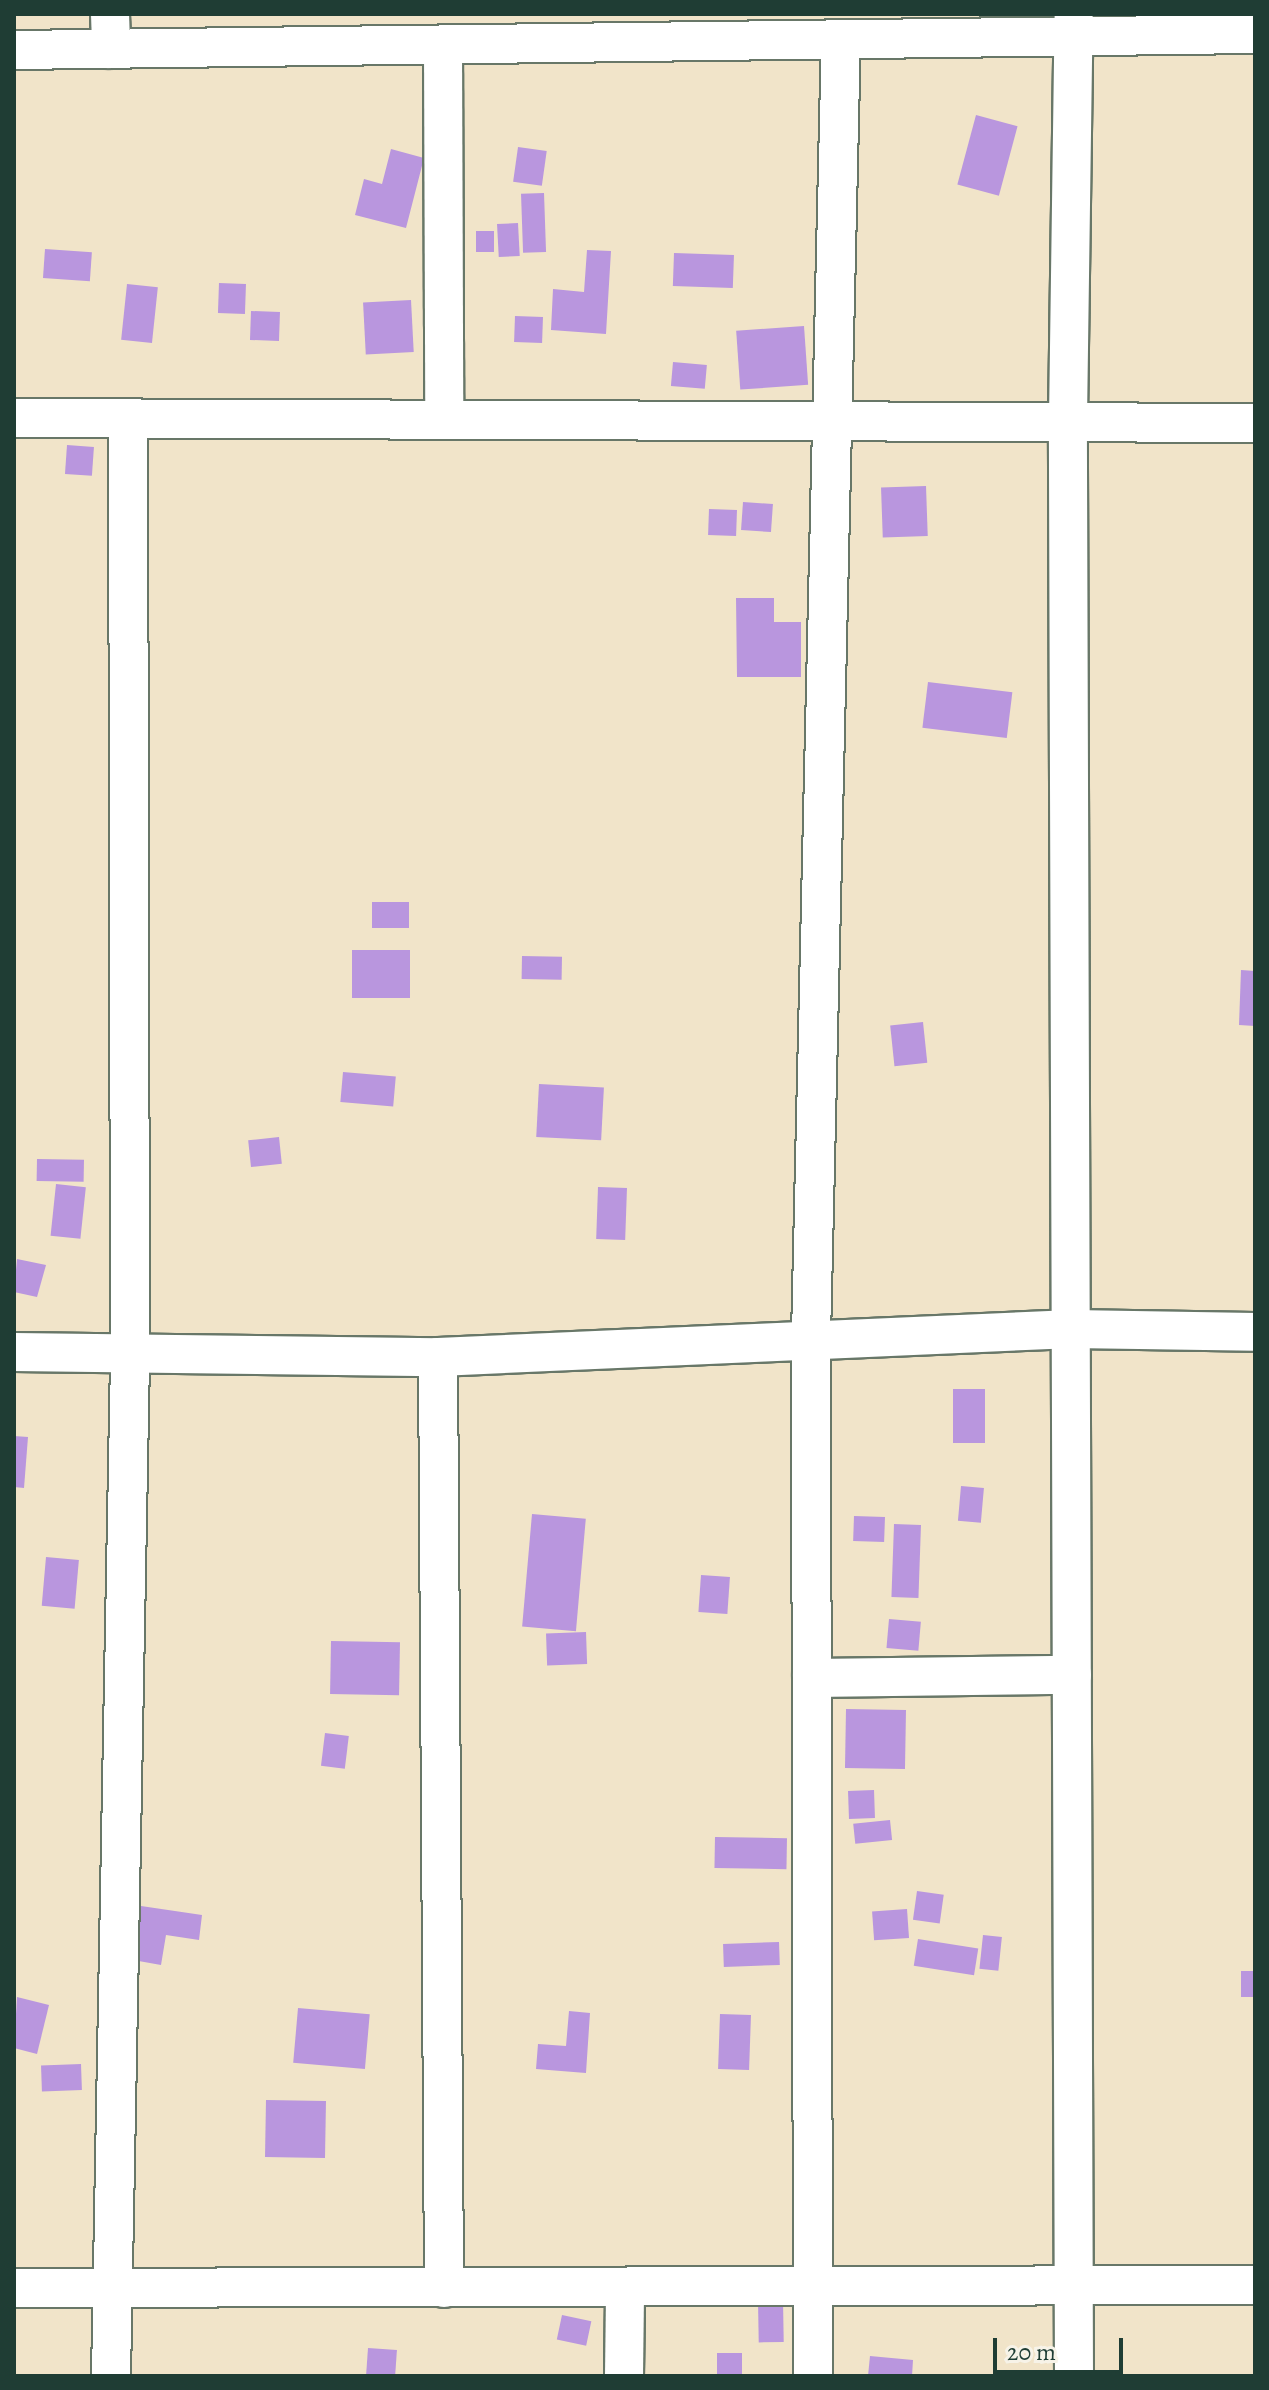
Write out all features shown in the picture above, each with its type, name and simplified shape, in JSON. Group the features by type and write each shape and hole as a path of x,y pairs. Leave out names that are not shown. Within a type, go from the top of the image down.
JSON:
{"street":[{"path":"1074,25 1068,419 1074,2376"},
{"path":"14,50 110,31 443,45 841,39 1074,25 1255,34"},
{"path":"813,2376 811,1337 841,39"},
{"path":"443,45 444,418"},
{"path":"14,418 832,417 1255,423"},
{"path":"111,2376 130,1355 128,418"},
{"path":"14,1352 438,1357 811,1337 1072,1329 1255,1332"},
{"path":"438,1357 444,2288"},
{"path":"812,1678 1072,1675"},
{"path":"14,2288 1255,2285"},
{"path":"624,2376 625,2288"}],"building":[{"path":"976,115 1018,126 999,196 957,185"},
{"path":"518,147 547,151 542,186 513,182"},
{"path":"391,149 424,158 406,228 355,215 364,179 382,184"},
{"path":"544,193 546,252 523,253 521,194"},
{"path":"518,223 520,256 499,257 497,224"},
{"path":"476,231 494,231 494,252 476,252"},
{"path":"45,249 92,252 90,281 43,278"},
{"path":"587,250 611,251 606,334 551,330 553,289 584,292"},
{"path":"674,253 734,255 733,288 673,286"},
{"path":"219,283 246,284 245,314 218,313"},
{"path":"127,284 158,287 152,343 121,340"},
{"path":"411,300 414,352 366,354 363,303"},
{"path":"251,311 280,312 279,341 250,340"},
{"path":"515,316 543,317 542,343 514,342"},
{"path":"804,326 808,385 740,390 736,331"},
{"path":"673,362 707,365 705,389 671,386"},
{"path":"67,445 94,447 92,476 65,474"},
{"path":"926,486 928,536 883,538 881,488"},
{"path":"743,502 773,504 771,532 741,530"},
{"path":"709,509 737,510 736,536 708,535"},
{"path":"736,598 774,598 774,622 801,622 801,677 737,677"},
{"path":"928,682 1012,692 1007,738 922,728"},
{"path":"372,902 409,902 409,928 372,928"},
{"path":"352,950 410,950 410,998 352,998"},
{"path":"522,956 562,957 562,980 522,979"},
{"path":"1241,970 1255,971 1255,1026 1239,1025"},
{"path":"923,1022 927,1063 894,1066 890,1025"},
{"path":"343,1072 396,1077 393,1107 340,1102"},
{"path":"539,1084 604,1087 601,1140 536,1137"},
{"path":"279,1137 282,1164 251,1167 248,1140"},
{"path":"37,1159 84,1160 84,1182 37,1181"},
{"path":"56,1184 86,1187 80,1239 51,1236"},
{"path":"598,1187 627,1188 625,1240 596,1239"},
{"path":"17,1259 46,1265 37,1297 14,1292"},
{"path":"953,1389 985,1389 985,1443 953,1443"},
{"path":"14,1436 28,1437 24,1488 14,1487"},
{"path":"961,1486 984,1488 981,1523 958,1521"},
{"path":"532,1514 586,1519 576,1631 522,1627"},
{"path":"854,1516 885,1517 884,1542 853,1541"},
{"path":"894,1524 921,1525 918,1598 891,1597"},
{"path":"46,1557 79,1560 75,1609 42,1606"},
{"path":"701,1575 730,1577 727,1614 698,1612"},
{"path":"889,1619 921,1622 918,1651 886,1648"},
{"path":"586,1632 587,1664 547,1665 546,1633"},
{"path":"331,1641 400,1642 399,1695 330,1694"},
{"path":"846,1709 906,1710 905,1769 845,1768"},
{"path":"325,1733 349,1736 345,1769 321,1766"},
{"path":"874,1790 875,1818 849,1819 848,1791"},
{"path":"890,1820 892,1840 855,1844 853,1824"},
{"path":"715,1837 787,1838 786,1869 714,1868"},
{"path":"917,1891 944,1895 940,1923 913,1920"},
{"path":"141,1906 202,1915 199,1940 166,1935 161,1965 133,1960"},
{"path":"907,1909 909,1938 874,1940 872,1911"},
{"path":"983,1935 1002,1937 998,1971 979,1969"},
{"path":"918,1939 978,1949 974,1975 914,1966"},
{"path":"779,1942 780,1965 724,1967 723,1944"},
{"path":"1241,1971 1255,1971 1255,1997 1241,1997"},
{"path":"17,1997 49,2005 37,2054 14,2048"},
{"path":"298,2008 370,2014 365,2069 293,2063"},
{"path":"569,2011 590,2013 586,2073 536,2069 538,2044 566,2046"},
{"path":"720,2014 751,2015 749,2070 718,2069"},
{"path":"81,2064 82,2090 42,2091 41,2065"},
{"path":"266,2100 326,2101 325,2158 265,2157"},
{"path":"758,2300 783,2300 784,2342 759,2342"},
{"path":"562,2315 591,2321 586,2346 557,2339"},
{"path":"368,2348 397,2350 395,2376 366,2376"},
{"path":"717,2353 742,2353 742,2376 717,2376"},
{"path":"870,2356 913,2360 912,2376 868,2376"}]}
